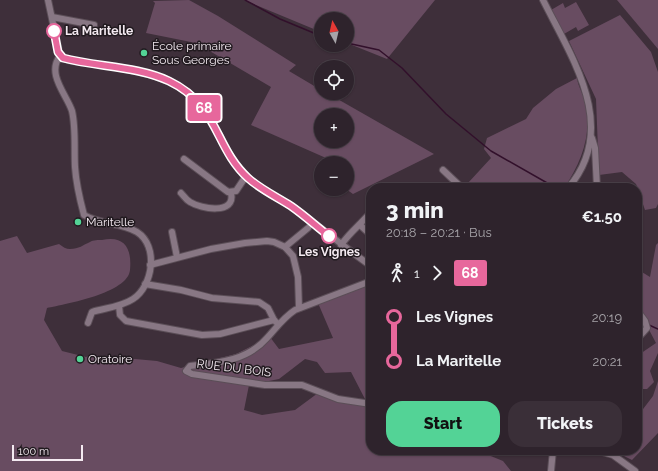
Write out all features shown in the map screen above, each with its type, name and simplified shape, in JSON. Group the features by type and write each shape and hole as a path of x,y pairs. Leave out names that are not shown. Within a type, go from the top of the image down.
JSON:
{"street":[{"path":"48,0 60,56 57,60 56,77 71,109 73,118 75,169 84,216 96,221 127,228 137,233 150,247 150,266 145,284 134,299 119,306 92,312 88,322"},
{"path":"543,0 577,67 591,112 591,137 586,159 571,183"},
{"path":"52,17 94,25 93,32"},
{"path":"60,56 68,60 151,75 168,81 188,92 208,114 236,164 246,176 366,262"},
{"path":"591,137 595,148 597,183"},
{"path":"184,159 231,193"},
{"path":"443,170 457,183"},
{"path":"231,193 236,191 246,176"},
{"path":"181,193 192,203 210,208 221,208 228,205 232,197 231,193"},
{"path":"341,245 355,227 360,225 366,218"},
{"path":"360,225 366,230"},
{"path":"285,246 308,228"},
{"path":"172,232 177,257"},
{"path":"150,266 177,257 267,240 285,246 293,256 296,264 299,308"},
{"name":"RUE DU BOIS","path":"366,283 299,308 276,322 261,344 243,356 216,363 190,366 187,368 187,372 243,382 302,385 338,399 366,403"},
{"path":"119,306 120,315 126,321 196,335 220,334 276,322 268,308 259,302 212,298 181,290 145,284"},
{"path":"642,317 647,328 642,334"},
{"path":"551,471 553,455"},
{"path":"613,455 635,471"}],"shaded area":[{"path":"189,0 218,16 296,65 289,71 314,86 314,100 339,100 353,108 314,108 314,148 354,148 354,108 434,154 375,183 366,183 366,188 354,194 354,156 321,156 251,125 271,87 196,43 146,33 155,3 153,1"},
{"path":"244,0 435,0 387,59 354,46 354,12 314,12 314,29"},
{"path":"617,0 658,0 658,49"},
{"path":"576,2 589,25 578,31 576,27 564,34 551,10 563,3 565,8"},
{"path":"620,15 651,52 658,72 658,204 656,208 645,210 642,201 642,183 635,183 622,172 599,175 596,99 569,41"},
{"path":"577,78 586,104 587,127 584,148 580,159 567,183 468,183 491,158 484,149 487,138 526,119 533,108 556,89"},
{"path":"17,236 27,253 59,244 64,248 73,249 91,241 110,239 121,242 128,250 130,256 130,270 127,278 119,285 95,296 68,304 47,308 44,320 62,351 86,357 91,355 157,361 181,368 236,354 270,337 279,349 333,338 318,303 366,285 366,401 366,455 488,455 503,461 511,471 0,471 0,241","holes":["305,359 317,362 325,373 351,372 366,401 318,393 295,410 262,415 244,410 249,385 279,379"]},
{"path":"658,243 658,353 650,371 654,382 647,389 643,389 642,353 656,343 642,316 642,272 650,277 656,245"},
{"path":"658,381 658,433 642,450 642,410 653,396"},
{"path":"622,455 637,455 632,460"}],"waterway":[{"path":"245,0 280,19 314,33"},
{"path":"354,45 379,50 402,68 446,114 491,151 547,183"},
{"path":"649,325 658,329"}],"bus line":[{"name":"68","path":"54,31 58,52 63,58 151,75 168,81 188,92 199,102 208,114 236,164 247,178 291,207 329,236"}],"place":[{"name":"La Maritelle","path":"54,31"},
{"name":"École primaire Sous Georges","path":"144,53"},
{"name":"Maritelle","path":"78,222"},
{"name":"Les Vignes","path":"329,236"},
{"name":"Oratoire","path":"80,359"}]}
